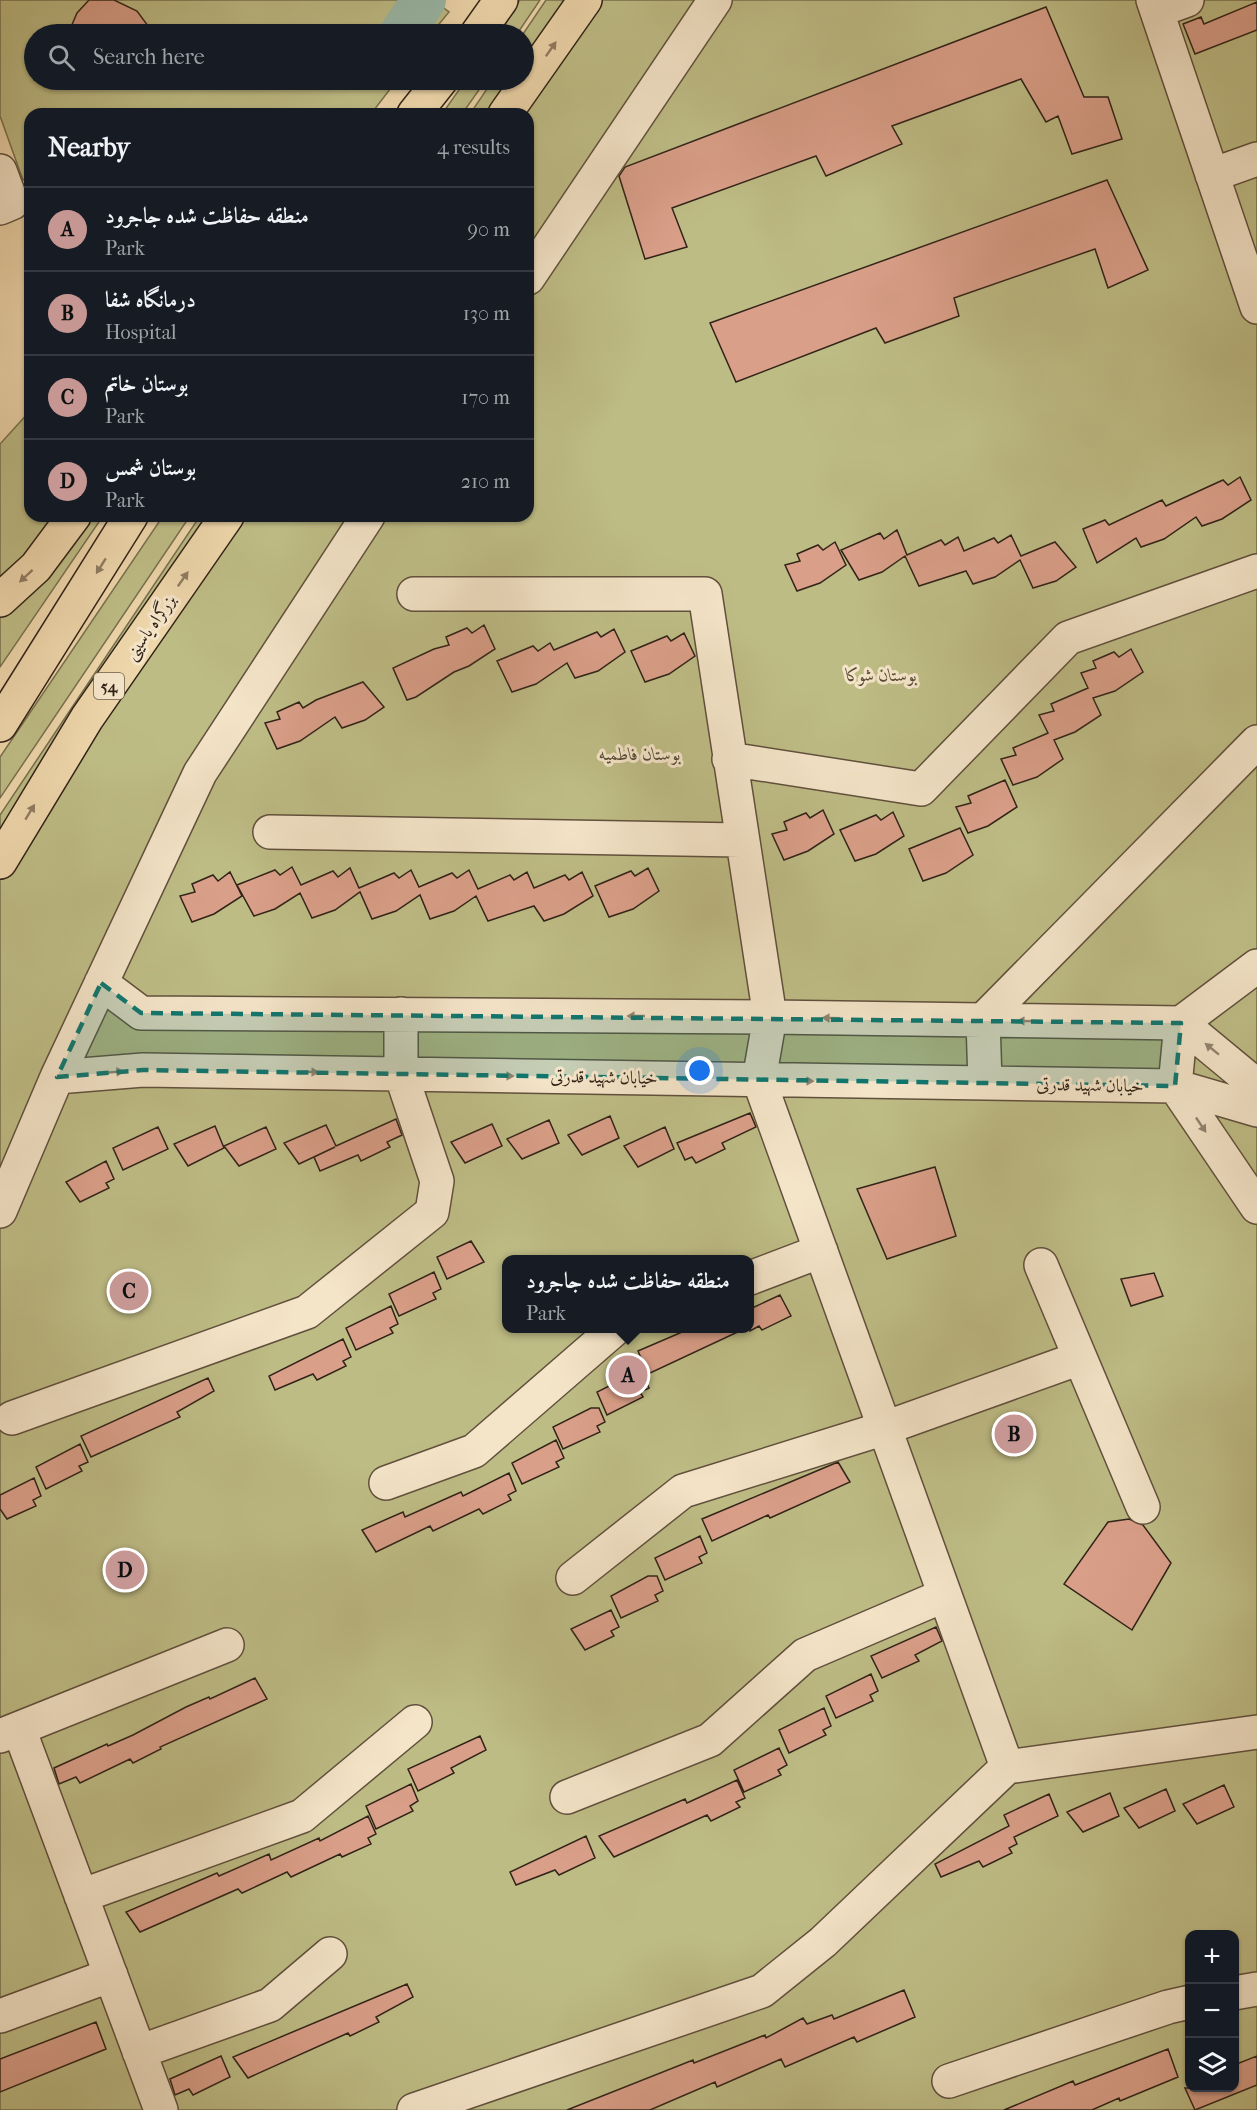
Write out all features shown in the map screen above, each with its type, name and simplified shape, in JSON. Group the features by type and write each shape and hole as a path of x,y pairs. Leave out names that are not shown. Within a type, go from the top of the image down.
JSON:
{"highway":[{"path":"484,24 501,0"},
{"path":"534,73 585,0"},
{"path":"419,108 433,90"},
{"path":"509,108 522,90"},
{"path":"0,600 36,567 70,522"},
{"path":"0,725 127,522"},
{"name":"بزرگراه یاسینی","path":"0,862 87,718 223,522"}],"street":[{"path":"534,269 715,0"},
{"path":"1166,4 1212,175 1257,307"},
{"path":"1212,175 1257,159"},
{"path":"0,171 6,206"},
{"path":"0,1211 57,1077 200,773 364,522"},
{"path":"729,759 921,789 1068,638 1257,571"},
{"path":"414,594 705,594 740,840 770,1017 759,1080 1007,1767"},
{"path":"985,1083 983,1020 1257,742"},
{"path":"270,832 740,840"},
{"path":"101,983 141,1013 770,1017 1181,1023 1257,966"},
{"path":"12,1418 307,1312 432,1212 437,1181 401,1074 401,1014"},
{"path":"1181,1023 1257,1086"},
{"path":"1181,1023 1175,1086 1257,1207"},
{"name":"خیابان شهید قدرتی","path":"57,1077 143,1070 1175,1086 1257,1110"},
{"path":"754,1276 821,1251"},
{"path":"1041,1265 1143,1507"},
{"path":"386,1484 474,1451 611,1333"},
{"path":"573,1578 683,1491 885,1428 1080,1358"},
{"path":"567,1797 710,1740 805,1655 945,1595"},
{"path":"161,2110 81,1896 9,1732 228,1645"},
{"path":"81,1896 302,1816 415,1722"},
{"path":"433,2107 762,1991 823,1942 1007,1767 1257,1732"},
{"path":"139,2052 270,2005 330,1954"},
{"path":"0,2016 111,1975"},
{"path":"1239,1992 1257,1989"},
{"path":"949,2080 1185,2003"}],"highlighted area":[{"path":"101,983 141,1013 1181,1023 1175,1086 143,1070 57,1077"}],"green space":[{"path":"0,0 433,0 449,12 439,24 24,24 24,90 389,90 376,108 24,108 23,180 0,116"},
{"path":"520,0 540,0 524,24 503,24"},
{"path":"546,0 1257,0 1257,2110 0,2110 0,815 196,522 534,522 534,108 474,108 486,90 534,90 534,24 530,24"},
{"path":"459,90 479,90 466,108 446,108"},
{"path":"24,418 24,522 57,522 0,589 0,444"},
{"path":"80,522 99,522 0,667 0,611"},
{"path":"159,522 186,522 0,798 0,757"}],"building":[{"path":"89,0 114,0 137,11 147,24 72,24 77,13"},
{"path":"1257,2 1257,30 1195,54 1183,24 1201,17 1204,24"},
{"path":"1046,7 1084,97 1108,97 1122,139 1072,154 1058,116 1046,122 1021,79 892,126 902,144 826,176 816,156 672,208 687,247 645,259 619,176 625,167"},
{"path":"1107,180 1148,270 1108,288 1095,249 954,298 959,316 885,343 876,328 736,382 710,323"},
{"path":"1240,477 1251,500 1222,519 1202,526 1196,517 1164,539 1141,547 1136,538 1097,563 1083,529 1105,520 1109,525 1162,500 1166,506 1223,480 1228,485"},
{"path":"897,530 907,555 941,540 945,545 958,537 964,551 994,538 998,543 1011,535 1021,556 1055,542 1076,567 1056,581 1033,588 1020,560 995,577 973,584 966,571 919,586 905,556 882,572 859,580 841,550 880,533 884,539"},
{"path":"835,542 846,565 820,583 797,591 785,565 800,561 797,554 818,545 823,550"},
{"path":"484,625 495,649 416,697 407,700 393,668 434,649 449,645 446,637 467,628 472,633"},
{"path":"614,629 625,652 598,671 575,678 567,663 536,684 512,692 497,661 533,646 538,651 550,643 554,650 597,632 601,637"},
{"path":"684,633 695,656 669,674 645,682 631,651 667,636 671,641"},
{"path":"1131,649 1143,672 1115,691 1093,698 1101,715 1075,732 1054,740 1063,759 1037,777 1013,785 1001,759 1016,755 1013,748 1048,733 1039,715 1054,711 1051,704 1088,688 1081,673 1096,668 1093,661 1114,652 1119,657"},
{"path":"363,682 384,707 365,720 342,728 335,717 300,741 277,749 265,723 280,719 277,712 299,702 303,708 316,700"},
{"path":"1005,780 1017,807 988,826 968,833 956,807 971,803 968,796"},
{"path":"823,810 834,834 808,851 784,860 772,834 787,830 784,822 806,813 810,818"},
{"path":"893,812 904,836 876,854 855,861 840,830 876,815 881,820"},
{"path":"960,828 973,855 946,873 923,881 909,849"},
{"path":"292,867 301,885 333,871 338,877 350,868 359,888 394,873 399,878 411,870 419,887 452,873 457,878 469,870 478,889 510,875 514,880 527,872 534,888 565,875 569,880 582,872 593,896 564,914 544,921 534,906 488,921 476,896 454,911 430,919 420,895 396,911 372,919 360,892 335,910 312,918 300,893 275,909 254,916 237,885 275,870 280,875"},
{"path":"648,868 659,891 633,909 609,917 595,886 631,871 635,876"},
{"path":"230,872 242,896 214,914 192,922 180,896 195,892 192,884 213,875 218,881"},
{"path":"750,1113 756,1127 722,1143 725,1149 696,1163 692,1157 685,1160 677,1143"},
{"path":"610,1116 619,1138 582,1155 568,1135"},
{"path":"396,1119 402,1135 387,1142 390,1147 361,1161 358,1155 320,1171 314,1157 335,1147 299,1164 284,1143 326,1125 336,1146"},
{"path":"549,1120 559,1143 522,1159 507,1139"},
{"path":"492,1124 502,1146 465,1163 451,1142"},
{"path":"215,1126 224,1148 188,1166 174,1144"},
{"path":"158,1127 168,1149 123,1170 113,1148"},
{"path":"266,1127 276,1149 239,1166 224,1146"},
{"path":"665,1127 674,1149 638,1167 624,1146"},
{"path":"106,1161 114,1179 106,1183 109,1188 80,1202 66,1182"},
{"path":"935,1167 956,1236 887,1259 857,1189"},
{"path":"471,1241 484,1262 447,1279 437,1257"},
{"path":"434,1272 441,1289 433,1293 436,1299 399,1316 389,1294"},
{"path":"1154,1273 1163,1296 1131,1306 1121,1279"},
{"path":"780,1295 791,1316 762,1330 759,1326 754,1329 754,1307"},
{"path":"391,1306 398,1324 390,1328 393,1333 356,1350 346,1328"},
{"path":"680,1333 735,1333 648,1374 638,1351"},
{"path":"343,1339 351,1357 343,1361 346,1366 317,1380 313,1374 275,1390 269,1376"},
{"path":"641,1370 649,1388 640,1392 643,1397 607,1415 597,1392"},
{"path":"208,1378 214,1391 177,1412 180,1417 91,1457 81,1436"},
{"path":"591,1408 599,1408 605,1422 597,1426 600,1432 563,1449 553,1427"},
{"path":"556,1440 564,1458 556,1462 559,1467 522,1484 512,1463"},
{"path":"80,1444 88,1462 79,1466 82,1471 46,1489 36,1467"},
{"path":"838,1462 850,1482 770,1518 768,1515 712,1541 702,1519"},
{"path":"509,1473 516,1491 508,1495 511,1500 483,1514 479,1509 433,1531 430,1526 376,1552 362,1530 403,1512 405,1517 461,1492 463,1496"},
{"path":"34,1478 41,1496 33,1500 36,1506 7,1519 0,1509 0,1495"},
{"path":"1129,1519 1143,1525 1171,1563 1132,1630 1064,1584 1108,1522"},
{"path":"700,1536 707,1553 699,1557 702,1563 665,1580 655,1558"},
{"path":"648,1576 657,1576 663,1591 655,1595 658,1601 621,1618 611,1596"},
{"path":"611,1610 619,1627 611,1631 614,1636 585,1650 571,1629"},
{"path":"936,1627 942,1641 915,1655 919,1661 882,1678 871,1656"},
{"path":"871,1674 878,1691 870,1695 873,1701 836,1718 826,1696"},
{"path":"255,1678 267,1699 160,1747 161,1749 133,1763 130,1759 80,1783 76,1777 59,1784 54,1768 133,1735 186,1707 209,1697 210,1699"},
{"path":"824,1708 831,1726 823,1730 826,1735 789,1753 779,1730"},
{"path":"480,1736 486,1750 451,1768 454,1773 418,1791 408,1769"},
{"path":"779,1748 787,1765 778,1770 781,1775 744,1792 734,1770"},
{"path":"737,1780 745,1798 736,1802 740,1807 711,1821 707,1815 614,1857 599,1836 685,1799 687,1803"},
{"path":"411,1784 418,1801 410,1806 413,1811 376,1829 366,1806"},
{"path":"1224,1785 1234,1807 1197,1824 1183,1804"},
{"path":"1166,1789 1175,1811 1139,1828 1124,1808"},
{"path":"1110,1793 1119,1816 1083,1832 1067,1812"},
{"path":"1049,1794 1058,1816 1014,1837 1017,1844 1009,1848 1012,1853 983,1867 979,1861 941,1877 935,1864 1009,1826 1004,1815"},
{"path":"368,1816 376,1834 368,1838 371,1844 342,1857 340,1854 291,1877 287,1872 242,1893 238,1889 140,1932 126,1912 217,1873 219,1876 269,1854 271,1860 319,1838 320,1841"},
{"path":"586,1836 595,1858 559,1875 555,1870 516,1885 510,1872"},
{"path":"407,1984 413,1997 376,2017 379,2022 350,2036 348,2033 248,2078 233,2057"},
{"path":"904,1990 915,2017 857,2042 854,2037 785,2067 781,2059 717,2087 715,2082 650,2110 567,2110 693,2060 694,2063 765,2035 766,2038 803,2018 807,2024 832,2015 834,2019"},
{"path":"96,2022 106,2049 0,2092 0,2059"},
{"path":"1168,2049 1178,2077 1120,2101 1119,2098 1092,2110 1004,2110 1073,2081 1075,2085"},
{"path":"221,2056 230,2077 193,2095 189,2089 175,2095 170,2079"},
{"path":"1257,2056 1257,2085 1195,2110 1187,2092 1239,2092 1239,2063"}],"waterway":[{"path":"408,24 424,0"}],"place":[{"name":"بوستان خاتم","path":"129,1291"},
{"name":"منطقه حفاظت شده جاجرود","path":"628,1375"},
{"name":"درمانگاه شفا","path":"1014,1434"},
{"name":"بوستان شمس","path":"125,1570"}],"park label":[{"name":"بوستان شوکا","path":"882,675"},
{"name":"بوستان فاطمیه","path":"640,754"}]}
